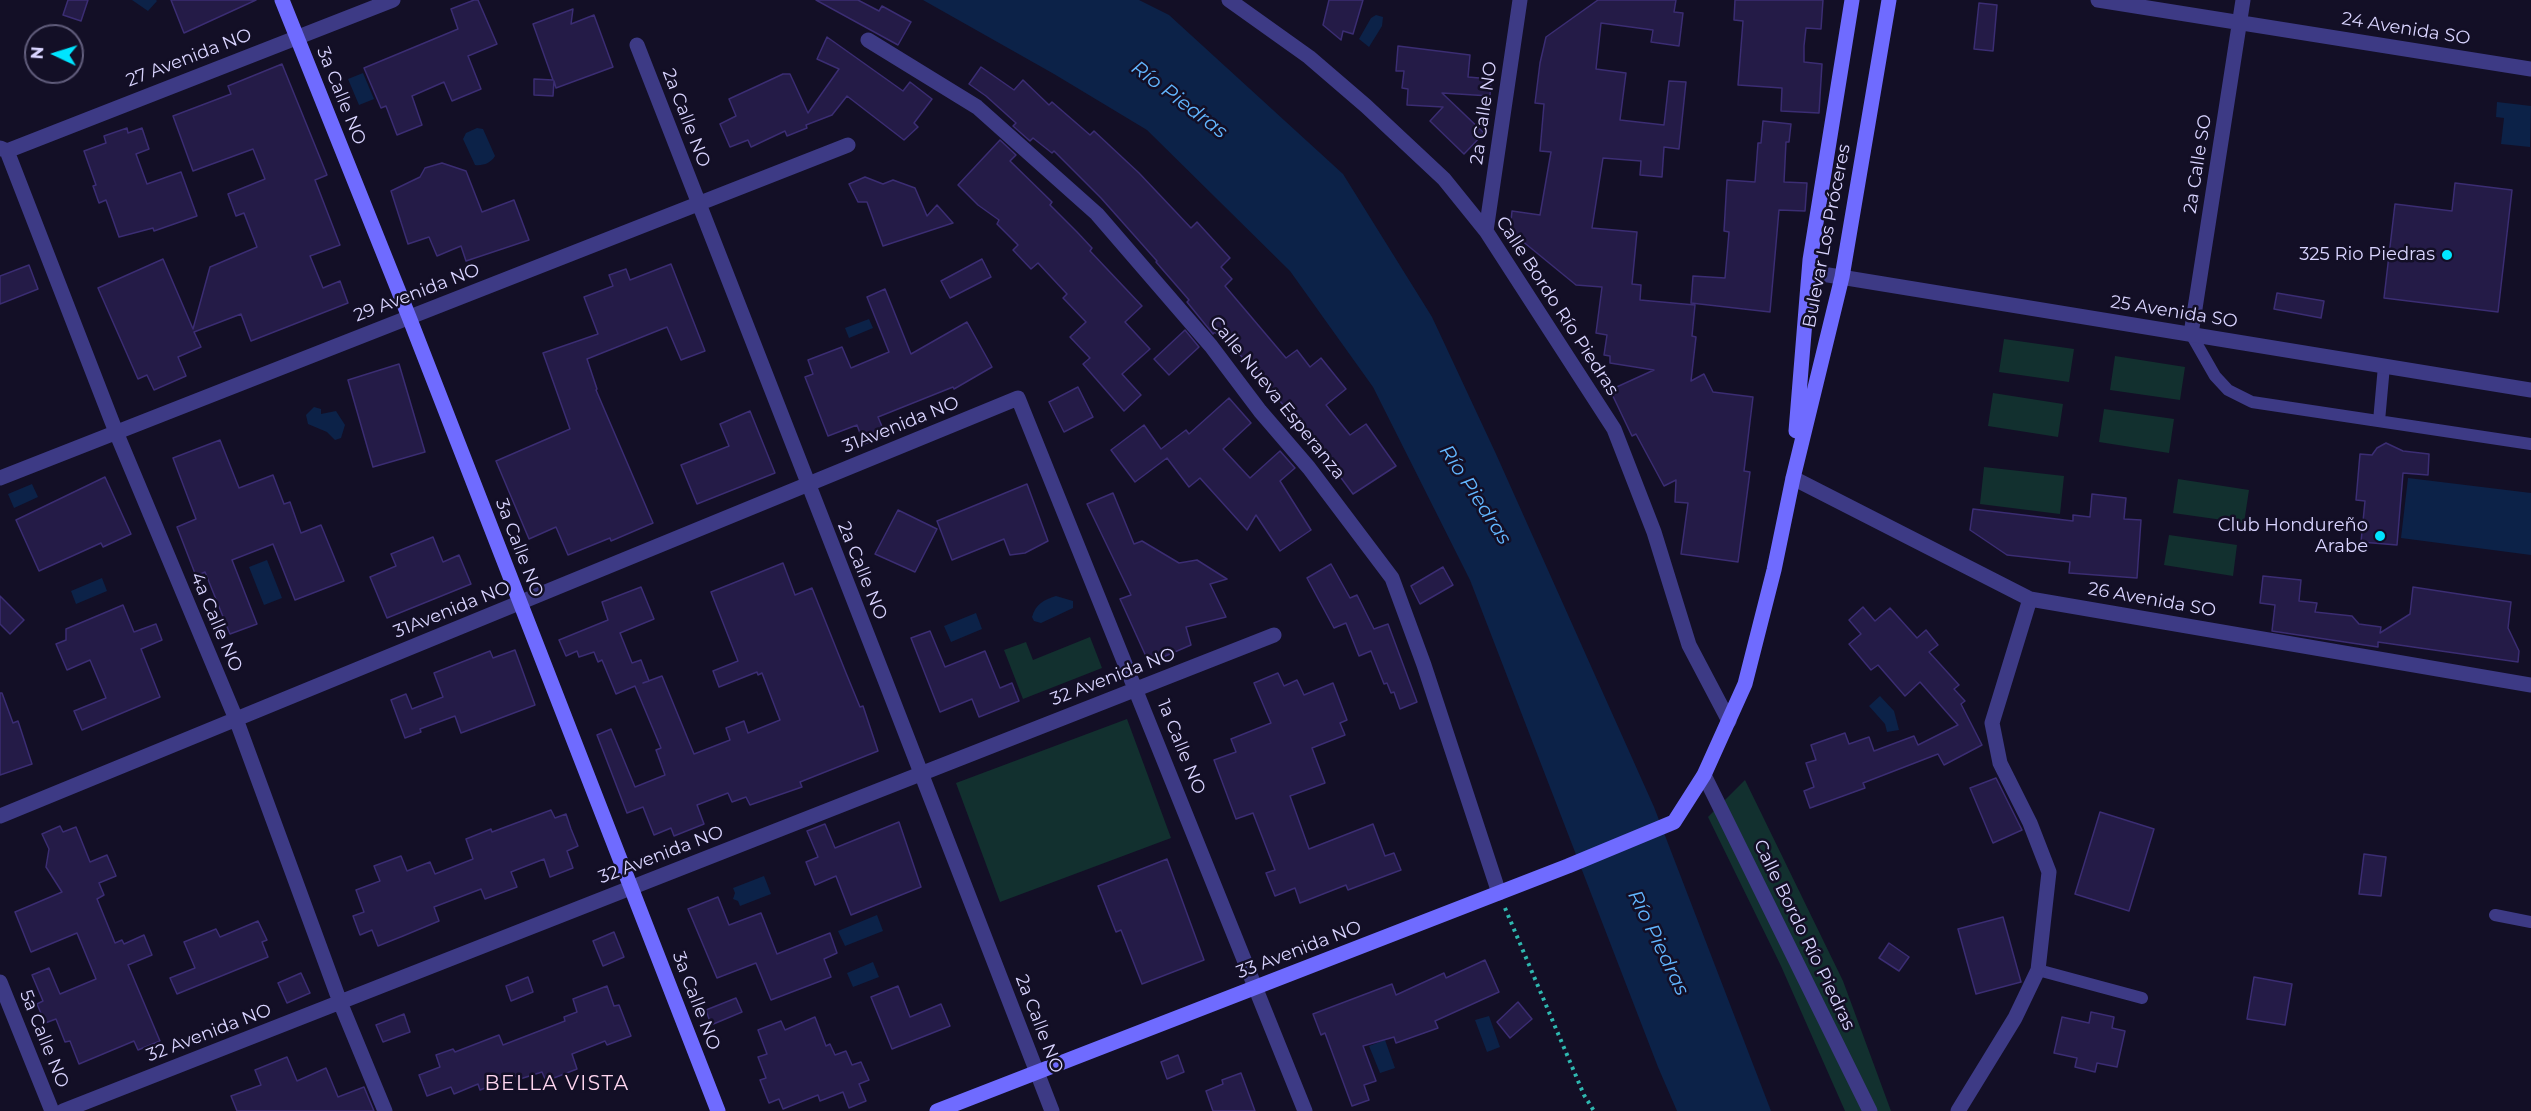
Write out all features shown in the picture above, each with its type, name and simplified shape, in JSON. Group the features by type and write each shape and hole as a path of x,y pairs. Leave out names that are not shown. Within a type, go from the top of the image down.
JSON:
{"street":[{"name":"3a Calle NO","path":"282,0 409,317 718,1111"},
{"name":"27 Avenida NO","path":"3,149 393,0"},
{"name":"Calle Bordo Río Piedras","path":"1229,0 1309,57 1366,106 1444,179 1486,231 1614,429 1654,532 1689,645 1729,721"},
{"name":"2a Calle NO","path":"1486,231 1520,0"},
{"name":"Bulevar Los Próceres","path":"1792,477 1810,272 1852,0"},
{"name":"Bulevar Los Próceres","path":"1674,822 1704,775 1748,673 1774,570 1792,477 1842,277 1889,0"},
{"name":"24 Avenida SO","path":"2098,0 2531,69"},
{"name":"2a Calle SO","path":"2191,334 2243,0"},
{"name":"Calle Nueva Esperanza","path":"868,40 977,107 1097,214 1211,346 1260,411 1310,468 1385,568 1392,578 1424,665 1499,893"},
{"name":"2a Calle NO","path":"637,45 1052,1111"},
{"name":"29 Avenida NO","path":"0,478 848,145"},
{"name":"4a Calle NO","path":"3,149 116,432 236,719 340,1002 385,1111"},
{"name":"25 Avenida SO","path":"1810,272 2531,388"},
{"name":"31Avenida NO","path":"0,816 1018,398"},
{"name":"1a Calle NO","path":"1018,398 1305,1111"},
{"name":"26 Avenida SO","path":"1792,477 2030,599 2531,685"},
{"path":"1958,1111 2015,1018 2038,970 2049,872 2030,823 2000,763 1992,723 2030,599"},
{"name":"32 Avenida NO","path":"63,1111 1274,634"},
{"name":"Calle Bordo Río Piedras","path":"1704,775 1870,1111"},
{"name":"33 Avenida NO","path":"937,1111 1568,866 1674,822"},
{"name":"5a Calle NO","path":"0,982 52,1111"}],"lane":[{"path":"2191,334 2215,376 2228,390 2252,402 2531,444"},
{"path":"2379,421 2384,366"},
{"path":"2495,915 2531,922"},
{"path":"2038,970 2142,998"}],"path":[{"path":"1499,893 1584,1095 1594,1111"}],"green space":[{"path":"2004,339 2074,349 2069,382 1999,372"},
{"path":"2115,356 2185,367 2180,400 2110,390"},
{"path":"1993,393 2063,404 2058,437 1988,426"},
{"path":"2104,409 2174,419 2169,453 2099,442"},
{"path":"1984,467 2064,476 2060,514 1980,504"},
{"path":"2178,479 2249,490 2244,523 2173,513"},
{"path":"2169,535 2237,545 2233,576 2164,565"},
{"path":"1090,637 1102,668 1023,699 1004,650 1026,642 1033,660"},
{"path":"1127,719 1171,838 1000,902 956,783"},
{"path":"1745,780 1843,981 1891,1111 1845,1111 1781,966 1708,817"}],"water":[{"path":"132,0 156,0 157,1 148,11"},
{"name":"Río Piedras","path":"923,0 1139,0 1169,15 1343,174 1432,317 1496,454 1654,807 1771,1111 1677,1111 1470,580 1373,387 1290,271 1147,130"},
{"path":"1376,15 1383,17 1382,26 1369,47 1359,39 1371,18"},
{"path":"363,73 374,99 359,105 348,79"},
{"path":"2497,102 2531,106 2530,147 2501,144 2504,118 2496,117"},
{"path":"477,128 483,129 495,156 489,162 481,165 475,165 463,139 466,133"},
{"path":"869,319 873,328 849,338 845,328"},
{"path":"314,407 321,409 321,414 336,411 345,425 341,438 335,440 327,432 308,424 306,415"},
{"path":"2408,478 2531,493 2531,555 2401,538"},
{"path":"32,484 38,497 14,508 8,494"},
{"path":"267,560 282,598 264,605 249,567"},
{"path":"102,578 107,591 76,604 71,591"},
{"path":"1056,596 1073,601 1073,608 1041,623 1034,621 1032,617 1038,606"},
{"path":"976,613 982,629 951,642 944,626"},
{"path":"1880,696 1894,711 1899,730 1887,732 1885,724 1869,706"},
{"path":"764,876 771,894 740,906 738,901 733,899 735,893 733,888"},
{"path":"877,915 883,931 845,946 838,931"},
{"path":"873,962 879,977 853,987 847,973"},
{"path":"1489,1016 1500,1047 1487,1052 1475,1020"},
{"path":"1385,1040 1395,1068 1380,1073 1369,1046"}],"building":[{"path":"68,0 88,0 81,21 63,15"},
{"path":"171,0 256,0 184,33"},
{"path":"478,0 497,44 468,56 481,89 452,101 444,82 412,96 422,125 397,135 386,106 381,108 364,68 458,29 451,9"},
{"path":"816,0 858,0 879,11 882,6 911,22 898,45"},
{"path":"1329,0 1363,0 1353,34 1343,31 1341,40 1323,25"},
{"path":"1598,0 1676,0 1674,12 1683,13 1679,46 1651,42 1653,30 1601,23 1596,69 1626,73 1620,120 1664,125 1669,81 1686,82 1679,149 1664,147 1662,177 1640,175 1641,161 1603,158 1592,228 1637,232 1632,284 1641,285 1640,300 1695,305 1692,336 1696,337 1691,381 1704,374 1713,392 1753,397 1744,471 1750,472 1738,562 1681,554 1688,503 1675,502 1676,480 1664,486 1636,434 1632,436 1610,390 1654,370 1610,363 1610,356 1604,355 1607,335 1596,333 1602,287 1576,285 1510,231 1512,211 1540,215 1551,152 1540,151 1544,104 1535,103 1546,37"},
{"path":"1735,0 1823,0 1821,29 1806,28 1804,46 1804,62 1822,64 1819,113 1781,111 1782,88 1738,85 1743,21 1734,20"},
{"path":"1979,3 1997,5 1993,51 1974,49"},
{"path":"573,9 571,24 594,15 613,67 556,88 554,81 553,96 534,95 534,79 553,80 533,24"},
{"path":"827,37 903,91 910,82 932,99 914,123 918,127 904,140 847,96 832,115 806,125 807,128 787,136 785,131 751,147 748,140 730,147 720,124 736,116 729,99 783,74 790,74 808,113 839,69 817,59"},
{"path":"1398,46 1470,55 1468,77 1491,79 1490,96 1442,93 1484,133 1464,154 1430,121 1443,107 1407,105 1408,89 1402,88 1404,71 1396,71"},
{"path":"282,64 327,175 315,180 340,245 310,256 323,288 340,281 348,303 251,341 241,314 194,332 201,347 178,357 186,376 154,390 147,375 138,379 98,288 163,259 193,329 210,267 257,247 244,213 236,216 228,194 265,179 253,149 193,171 173,116 231,94 228,86"},
{"path":"981,67 1014,90 1023,80 1049,105 1052,102 1090,135 1094,131 1139,173 1191,228 1197,222 1230,258 1221,267 1232,279 1225,286 1286,358 1297,350 1310,367 1321,358 1346,389 1326,405 1350,435 1366,424 1396,466 1353,494 1287,405 1285,407 1236,350 1234,352 1215,332 1213,334 1157,261 1101,198 1054,151 1052,153 1033,138 1030,141 1013,126 1016,123 969,84"},
{"path":"1763,121 1791,124 1789,142 1786,142 1784,182 1807,183 1805,211 1779,210 1770,312 1691,303 1693,276 1725,278 1729,232 1724,231 1727,180 1755,182 1758,143 1761,143"},
{"path":"127,128 128,133 142,128 149,149 136,154 147,184 181,172 197,216 154,231 153,228 119,237 106,200 99,203 93,186 96,185 84,151 106,143 104,136"},
{"path":"1000,140 1016,155 1010,161 1052,202 1050,205 1092,248 1090,251 1142,306 1125,322 1150,349 1122,374 1141,395 1124,411 1083,364 1090,358 1070,337 1086,322 1063,298 1067,294 1038,263 1031,269 1013,250 1018,245 997,224 999,220 978,205 958,185"},
{"path":"442,163 466,171 482,212 514,200 529,240 466,261 461,246 437,256 429,237 408,244 391,191 420,177 425,168"},
{"path":"865,177 883,184 893,180 915,188 927,216 937,205 953,223 883,246 867,202 858,202 849,184"},
{"name":"325 Rio Piedras","path":"2455,183 2512,190 2498,312 2384,298 2395,204 2452,211"},
{"path":"982,259 991,277 950,298 941,281"},
{"path":"671,264 705,351 681,360 667,327 587,359 596,390 653,523 611,541 610,538 568,555 556,527 529,539 496,461 570,429 543,353 598,334 584,297 613,286 609,275 626,269 630,280"},
{"path":"29,265 38,289 0,304 0,276"},
{"path":"885,289 911,354 967,322 992,367 954,389 953,387 878,417 886,436 864,444 857,425 828,436 805,377 813,374 808,360 842,347 851,368 889,352 867,297"},
{"path":"2277,293 2324,301 2321,318 2274,309"},
{"path":"1185,330 1199,347 1169,375 1154,359"},
{"path":"399,364 425,452 373,467 348,380"},
{"path":"1078,387 1093,417 1064,432 1049,402"},
{"path":"1229,398 1251,423 1223,449 1250,478 1280,451 1295,468 1280,481 1311,530 1280,551 1256,515 1247,530 1200,478 1189,487 1167,458 1135,482 1111,450 1144,425 1161,449 1186,430 1189,434"},
{"path":"750,411 775,473 697,504 681,465 729,446 720,424"},
{"path":"220,440 239,488 273,475 284,504 290,502 301,533 321,525 344,581 295,600 273,544 232,560 257,624 230,634 205,572 196,576 177,527 196,519 173,458"},
{"path":"2386,443 2403,451 2429,454 2428,475 2403,473 2397,545 2361,542 2365,501 2356,500 2360,454 2372,455 2377,448"},
{"path":"105,477 131,534 103,547 101,543 39,571 16,520"},
{"path":"1027,484 1048,541 1025,553 1010,555 1004,539 952,560 937,521"},
{"path":"1113,493 1134,544 1142,541 1179,563 1197,560 1227,579 1210,584 1226,617 1186,627 1191,645 1149,663 1120,599 1131,595 1087,504"},
{"path":"2092,494 2126,498 2124,519 2141,520 2137,578 2069,573 2070,562 2007,555 1970,530 1973,509 2073,521 2073,515 2090,517"},
{"path":"898,510 937,529 915,572 875,554"},
{"path":"433,537 443,562 459,555 471,584 387,618 370,577 396,566 391,554"},
{"path":"783,563 795,595 812,588 860,707 863,706 878,751 800,782 802,787 750,805 746,797 732,802 728,793 697,805 704,824 674,836 671,828 654,835 643,807 627,813 597,735 611,729 635,787 665,775 656,750 661,748 635,686 616,694 602,660 598,662 594,652 579,657 577,651 566,656 559,640 608,620 602,602 641,587 654,619 620,633 632,663 641,660 649,681 662,676 694,754 730,740 726,728 744,721 748,733 780,720 762,673 758,675 757,672 719,687 713,671 738,661 711,592"},
{"path":"1331,564 1350,598 1357,595 1374,629 1388,624 1417,702 1400,709 1394,692 1391,693 1387,683 1384,684 1371,651 1359,656 1346,623 1334,628 1307,578"},
{"path":"1443,567 1453,585 1420,604 1411,586"},
{"path":"2263,576 2301,580 2299,601 2317,603 2315,612 2352,616 2359,624 2381,627 2380,633 2410,614 2413,587 2511,602 2508,628 2519,651 2518,662 2378,642 2378,647 2272,631 2275,605 2260,603"},
{"path":"0,596 24,620 10,634 0,624"},
{"path":"123,605 134,632 156,624 162,640 141,649 160,697 82,730 74,711 106,698 90,660 67,670 56,644 66,640 66,629"},
{"path":"1863,607 1875,621 1890,608 1917,638 1926,630 1938,645 1929,652 1959,685 1954,689 1965,701 1961,704 1982,745 1944,765 1938,754 1863,783 1865,788 1810,808 1804,791 1814,787 1806,763 1816,760 1811,745 1845,733 1849,744 1869,737 1874,751 1914,736 1918,745 1958,725 1920,682 1905,696 1878,665 1871,670 1849,644 1861,634 1849,620"},
{"path":"930,631 945,667 985,651 1000,688 1012,683 1019,701 979,717 972,699 940,712 911,638"},
{"path":"515,650 535,705 461,733 455,716 420,729 421,732 405,738 391,700 406,694 412,709 443,697 434,673 490,651 493,658"},
{"path":"1278,673 1284,686 1297,680 1304,695 1333,683 1347,720 1340,723 1345,735 1312,748 1325,783 1290,796 1309,849 1373,824 1385,856 1394,853 1401,870 1348,890 1346,885 1300,903 1295,888 1275,896 1266,873 1275,870 1253,813 1236,819 1214,760 1236,752 1231,739 1271,723 1254,683"},
{"path":"0,693 2,693 13,723 18,721 32,764 0,775"},
{"path":"1996,778 2022,830 1993,843 1970,788"},
{"path":"551,810 555,818 566,814 578,846 567,851 573,868 550,877 544,859 511,872 517,887 485,899 481,889 434,907 439,921 403,936 378,946 372,930 360,935 353,916 364,912 356,890 380,881 374,866 401,856 407,871 430,862 435,874 473,859 466,839"},
{"path":"2100,812 2154,829 2129,911 2075,894"},
{"path":"899,822 921,887 851,915 836,876 815,885 806,862 818,857 807,831 825,824 835,848"},
{"path":"60,826 63,832 76,827 90,862 107,855 116,876 99,883 104,895 97,899 115,943 122,940 124,944 144,935 152,955 128,965 160,1041 138,1050 134,1041 79,1064 70,1041 65,1042 56,1019 45,1023 37,1004 43,1001 32,975 49,968 60,994 96,979 77,933 31,952 15,912 62,892 46,867 49,849 42,834"},
{"path":"2364,854 2386,857 2381,896 2359,894"},
{"path":"1167,859 1204,960 1142,984 1121,930 1116,932 1098,886"},
{"path":"718,897 729,925 761,913 777,954 830,933 837,953 824,959 831,977 771,1000 756,963 717,978 688,909"},
{"path":"2003,917 2021,982 1976,994 1958,929"},
{"path":"258,921 267,940 262,942 268,957 177,994 170,978 195,968 184,942 216,929 220,937"},
{"path":"614,932 624,957 603,966 593,941"},
{"path":"1889,943 1909,957 1899,971 1879,958"},
{"path":"1485,960 1499,992 1435,1021 1438,1028 1396,1043 1394,1037 1363,1046 1376,1081 1364,1085 1369,1100 1352,1106 1325,1033 1321,1035 1313,1014 1392,984 1396,995 1444,973 1446,978"},
{"path":"301,973 310,993 287,1003 278,983"},
{"path":"528,977 533,992 511,1001 506,986"},
{"path":"2254,977 2292,984 2285,1025 2247,1019"},
{"path":"607,986 614,1006 619,1005 631,1036 607,1045 605,1041 572,1054 577,1069 546,1081 542,1072 520,1079 519,1075 480,1090 478,1084 454,1094 451,1087 427,1096 419,1075 440,1067 436,1055 453,1049 455,1052 499,1035 503,1045 565,1021 564,1017 577,1012 573,999"},
{"path":"898,986 910,1017 941,1004 950,1026 892,1049 871,997"},
{"path":"736,998 742,1012 711,1025 706,1010"},
{"path":"1518,1002 1532,1019 1510,1038 1497,1022"},
{"path":"2091,1012 2114,1017 2112,1028 2125,1031 2117,1067 2097,1063 2095,1072 2075,1067 2077,1058 2054,1053 2062,1017 2089,1023"},
{"path":"404,1014 410,1032 383,1042 376,1025"},
{"path":"815,1017 826,1046 830,1044 835,1055 846,1051 852,1065 861,1062 869,1080 859,1084 866,1101 849,1108 843,1092 820,1101 818,1095 783,1109 779,1099 769,1103 760,1080 766,1078 758,1057 767,1054 758,1030 781,1021 785,1030"},
{"path":"1178,1055 1184,1072 1167,1079 1161,1062"},
{"path":"287,1057 297,1081 326,1068 338,1097 364,1087 374,1111 237,1111 231,1096 261,1085 255,1070"},
{"path":"1241,1073 1255,1111 1213,1111 1206,1091 1223,1084 1222,1080"}],"place":[{"name":"325 Rio Piedras","path":"2447,255"},
{"name":"Club Hondureño Arabe","path":"2380,536"}],"district":[{"name":"BELLA VISTA","path":"557,1084"}]}
